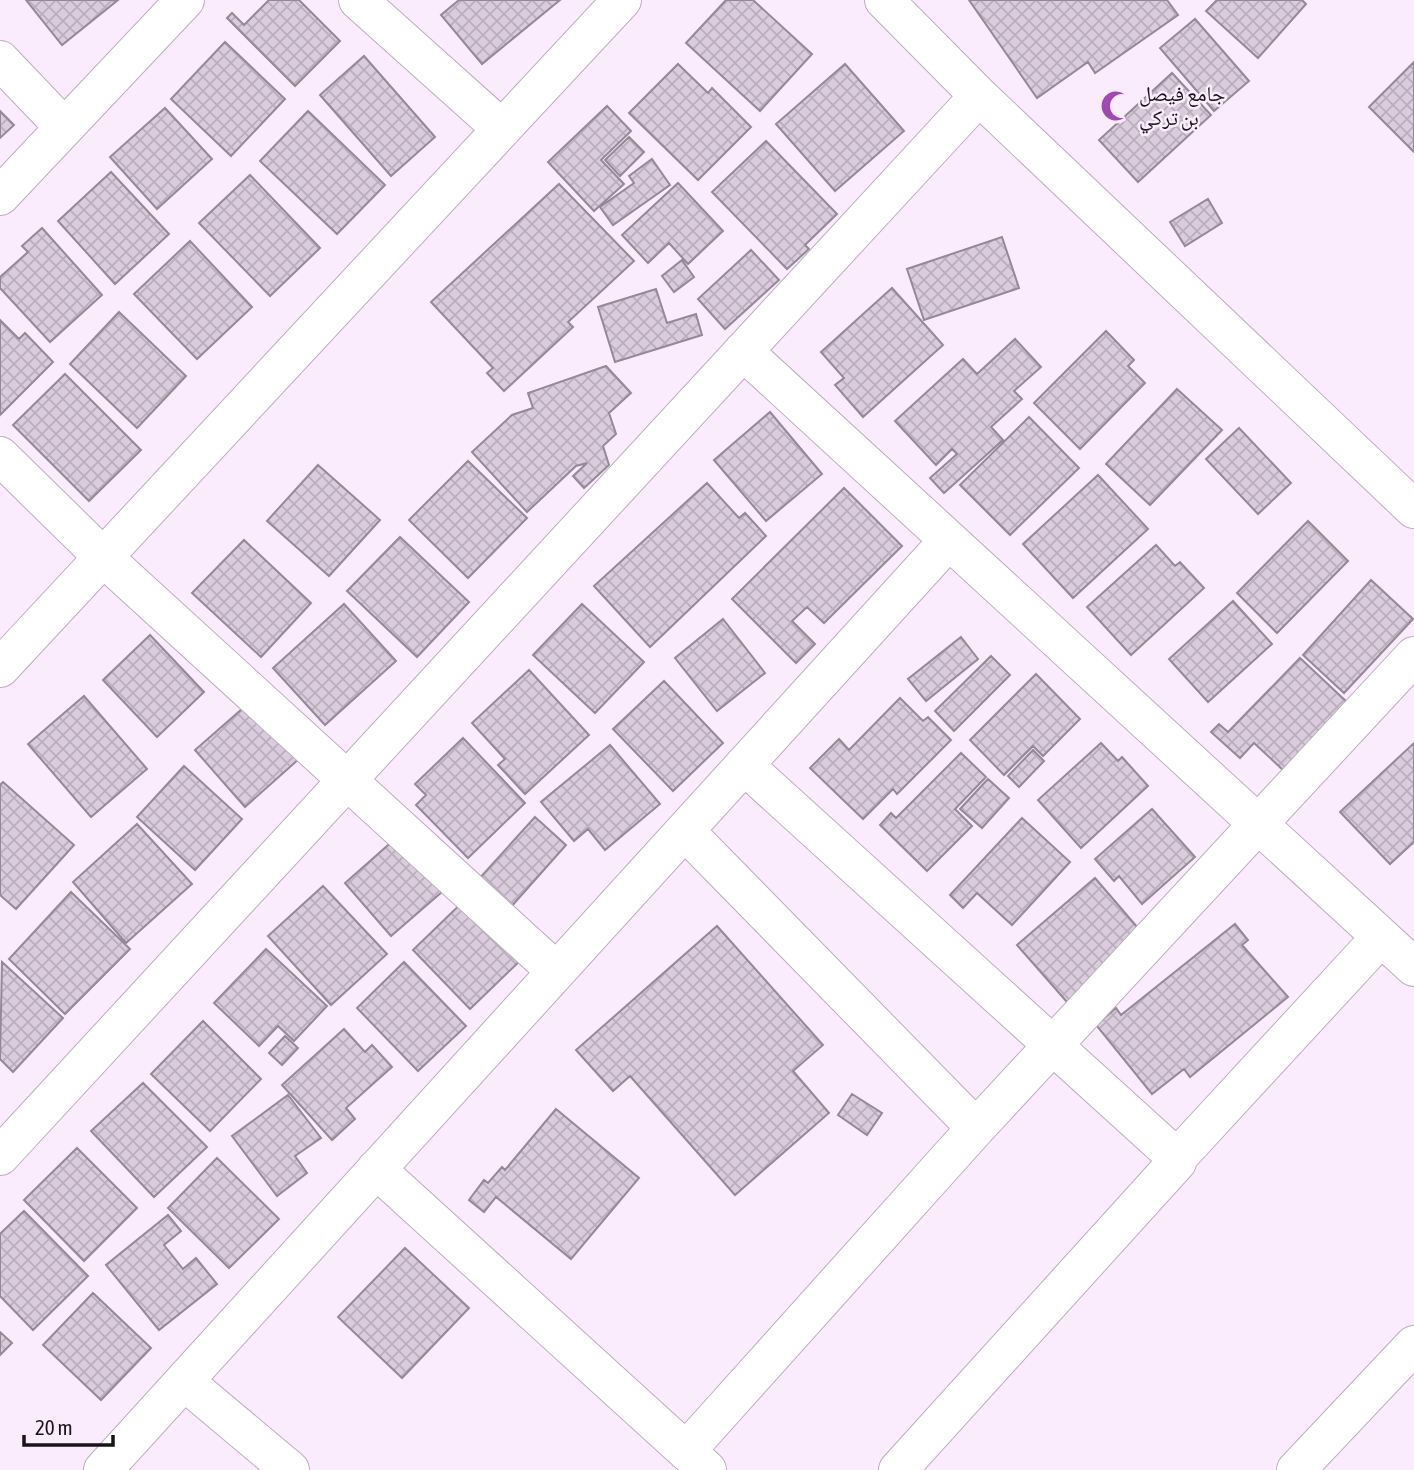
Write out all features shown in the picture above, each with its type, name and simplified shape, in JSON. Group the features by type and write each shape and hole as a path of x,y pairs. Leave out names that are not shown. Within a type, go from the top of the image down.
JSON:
{"street":[{"path":"0,196 185,0"},
{"path":"358,0 502,129"},
{"path":"0,668 622,0"},
{"path":"884,0 979,96 1414,509"},
{"path":"0,60 64,126"},
{"path":"0,1156 979,96"},
{"path":"743,351 1414,967"},
{"path":"0,456 103,557 556,971"},
{"path":"103,1470 948,540"},
{"path":"376,1169 696,1460 976,1128 1414,656"},
{"path":"744,765 1177,1158"},
{"path":"685,831 976,1128"},
{"path":"898,1470 1177,1162 1177,1158 1381,937"},
{"path":"1296,1470 1414,1345"},
{"path":"184,1381 290,1470"}],"building":[{"path":"26,0 118,0 62,45"},
{"path":"269,0 299,0 340,41 295,86 227,18 232,13 244,25"},
{"path":"459,0 560,0 482,64 441,15"},
{"path":"726,0 753,0 812,54 760,111 686,43"},
{"path":"969,0 1167,0 1178,15 1095,73 1088,62 1037,98"},
{"path":"1217,0 1302,0 1306,4 1258,58 1206,11"},
{"path":"1195,19 1249,81 1214,111 1160,48"},
{"path":"225,42 285,99 231,156 171,99"},
{"path":"364,56 435,137 391,176 320,95"},
{"path":"1414,62 1414,152 1369,107"},
{"path":"678,64 708,93 712,88 751,127 698,180 629,113"},
{"path":"845,64 904,131 835,191 776,124"},
{"path":"1172,73 1211,115 1138,182 1099,140"},
{"path":"607,106 631,131 601,160 624,184 594,211 548,162"},
{"path":"165,108 212,159 157,209 110,157"},
{"path":"0,111 14,125 0,138"},
{"path":"308,111 385,185 337,234 260,161"},
{"path":"629,137 644,152 620,176 605,160"},
{"path":"766,141 837,214 805,245 809,249 787,269 712,192"},
{"path":"652,159 670,185 613,225 600,207 634,183 629,176"},
{"path":"111,172 169,234 115,284 58,221"},
{"path":"250,175 320,248 270,296 199,223"},
{"path":"678,183 723,231 688,264 669,243 648,263 622,235"},
{"path":"559,184 634,261 568,322 573,327 504,391 487,373 493,368 431,302"},
{"path":"1208,199 1222,223 1185,246 1170,222"},
{"path":"42,228 102,295 50,342 0,288 0,277 28,252 22,246"},
{"path":"1002,237 1019,288 924,320 907,269"},
{"path":"190,241 252,307 197,359 134,294"},
{"path":"751,250 779,280 725,329 698,299"},
{"path":"682,260 694,277 674,292 662,276"},
{"path":"892,288 943,345 863,417 835,385 844,378 821,352"},
{"path":"656,289 667,323 696,314 702,335 615,362 598,307"},
{"path":"119,312 186,376 137,428 70,364"},
{"path":"0,320 19,339 25,333 53,362 0,415"},
{"path":"1106,331 1134,360 1128,366 1145,383 1080,449 1034,403"},
{"path":"1015,339 1041,367 1014,391 1022,399 991,427 1003,440 944,493 930,478 957,454 952,449 936,465 895,421 963,359 977,374"},
{"path":"606,366 631,393 609,413 616,434 603,446 609,465 584,488 573,476 587,463 576,466 527,512 472,452 512,415 533,408 528,393"},
{"path":"65,374 141,450 89,501 13,425"},
{"path":"1177,389 1222,430 1150,505 1106,464"},
{"path":"770,412 822,474 766,521 714,460"},
{"path":"1029,417 1079,468 1010,535 960,485"},
{"path":"1239,428 1291,483 1258,514 1206,459"},
{"path":"468,461 527,518 468,578 409,520"},
{"path":"318,465 380,520 329,576 267,521"},
{"path":"1098,475 1148,529 1073,598 1023,544"},
{"path":"707,483 739,518 745,513 766,536 650,647 594,586"},
{"path":"844,488 902,546 824,623 807,607 792,621 815,644 796,663 732,599"},
{"path":"1308,521 1348,561 1277,633 1237,593"},
{"path":"400,537 469,602 417,657 347,591"},
{"path":"244,540 311,603 261,657 192,593"},
{"path":"1156,545 1175,566 1180,562 1204,588 1131,655 1087,607"},
{"path":"1371,580 1413,619 1344,693 1303,655"},
{"path":"1233,601 1272,644 1208,702 1169,659"},
{"path":"344,604 396,661 325,725 273,668"},
{"path":"582,604 644,662 595,713 533,655"},
{"path":"723,619 765,673 717,711 675,658"},
{"path":"150,635 204,692 157,737 103,680"},
{"path":"961,637 978,659 926,701 908,679"},
{"path":"991,656 1010,675 954,731 935,711"},
{"path":"1300,658 1348,703 1283,770 1254,743 1240,758 1211,732 1219,724 1228,732"},
{"path":"529,670 589,735 525,794 498,765 505,759 472,723"},
{"path":"1036,674 1080,719 1043,756 1033,746 1004,775 970,740"},
{"path":"664,681 723,743 673,791 613,729"},
{"path":"84,696 147,769 91,817 28,744"},
{"path":"900,698 923,721 928,717 951,740 897,794 893,789 863,819 810,768 839,739 849,750"},
{"path":"250,702 300,758 245,807 195,750"},
{"path":"463,738 525,803 468,858 416,805 426,795 415,784"},
{"path":"1101,743 1118,761 1122,757 1148,786 1081,848 1038,800"},
{"path":"1414,743 1414,842 1390,864 1340,812"},
{"path":"610,745 660,804 605,850 588,829 574,841 541,802"},
{"path":"1033,750 1044,761 1019,787 1008,776"},
{"path":"961,753 986,777 955,809 972,826 927,871 880,825 891,813 896,818"},
{"path":"184,766 242,819 195,870 137,817"},
{"path":"988,779 1009,798 982,828 960,809"},
{"path":"3,782 74,845 16,909 0,895 0,785"},
{"path":"1152,809 1195,857 1142,904 1119,876 1114,881 1095,859"},
{"path":"535,817 566,845 510,908 478,880"},
{"path":"1022,818 1070,862 1012,925 977,893 963,908 950,895"},
{"path":"137,824 192,884 126,943 73,882"},
{"path":"395,839 442,892 391,936 345,883"},
{"path":"1095,878 1144,935 1067,1002 1017,945"},
{"path":"323,886 387,954 331,1005 268,936"},
{"path":"71,892 130,949 65,1014 9,959"},
{"path":"470,895 527,954 470,1009 413,950"},
{"path":"1235,924 1248,940 1242,945 1288,997 1190,1077 1184,1069 1152,1094 1096,1025 1116,1008 1121,1015"},
{"path":"717,926 823,1045 793,1071 829,1113 735,1195 630,1076 613,1091 576,1050"},
{"path":"266,949 327,1006 294,1041 278,1026 259,1046 214,1003"},
{"path":"2,962 63,1018 13,1072 0,1059"},
{"path":"404,962 466,1026 418,1071 357,1008"},
{"path":"203,1021 261,1079 210,1131 151,1074"},
{"path":"344,1029 365,1052 372,1045 392,1067 346,1108 355,1119 332,1140 282,1085"},
{"path":"285,1036 298,1048 282,1065 269,1053"},
{"path":"143,1083 207,1147 154,1197 91,1131"},
{"path":"852,1094 882,1113 867,1135 838,1115"},
{"path":"288,1095 321,1138 295,1156 307,1173 277,1196 232,1136"},
{"path":"556,1109 639,1178 571,1259 496,1197 484,1212 469,1200 484,1180 488,1183 502,1167 505,1170"},
{"path":"77,1148 137,1208 84,1261 24,1200"},
{"path":"217,1158 279,1219 229,1268 168,1208"},
{"path":"24,1211 88,1276 33,1330 0,1296 0,1234"},
{"path":"168,1215 181,1231 164,1245 183,1269 196,1258 217,1284 159,1330 106,1265"},
{"path":"405,1248 469,1308 402,1378 338,1317"},
{"path":"93,1293 151,1348 101,1400 43,1345"},
{"path":"0,1332 12,1343 0,1355"}],"place":[{"name":"جامع فيصل بن تركي","path":"1116,106"}]}
